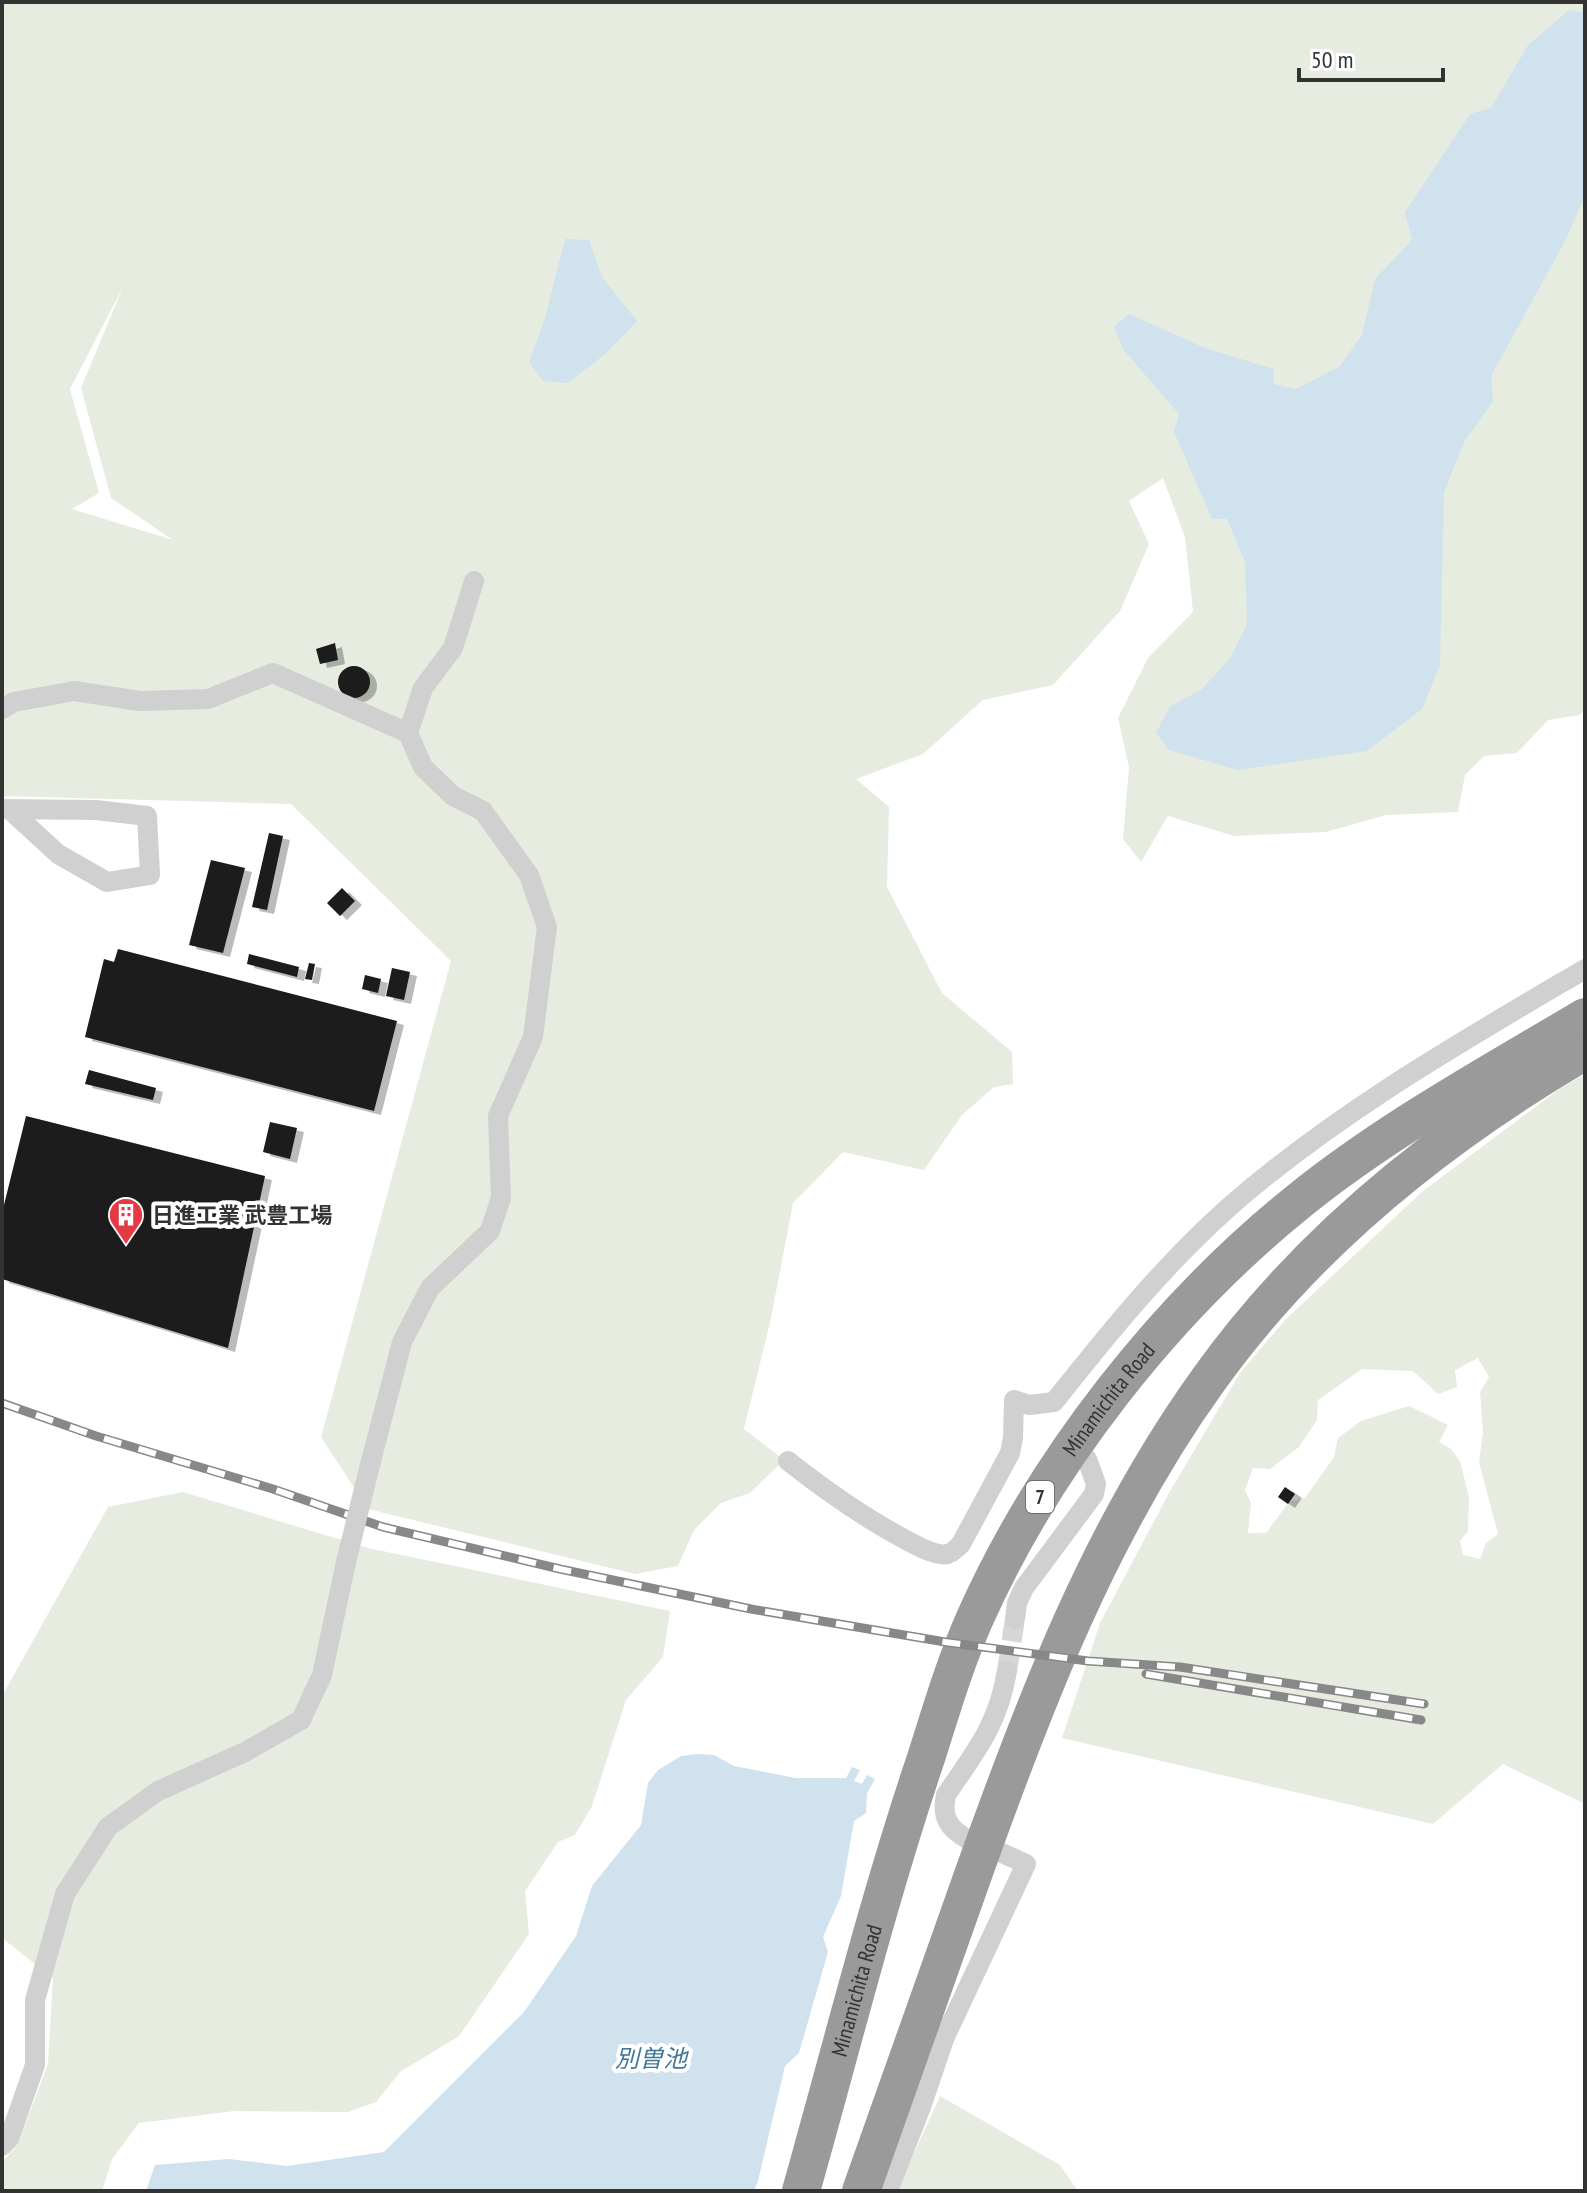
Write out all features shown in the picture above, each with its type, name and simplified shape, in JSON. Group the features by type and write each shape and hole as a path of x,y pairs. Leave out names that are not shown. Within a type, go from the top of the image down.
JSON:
{"highway":[{"name":"Minamichita Road","path":"801,2191 902,1827 953,1677 975,1618 1022,1526 1051,1478 1135,1364 1206,1287 1299,1202 1415,1120 1585,1017"},
{"path":"861,2191 1037,1701 1098,1564 1135,1493 1168,1439 1210,1377 1257,1318 1350,1220 1467,1127 1585,1051"}],"street":[{"path":"408,733 423,688 453,648 474,581"},
{"path":"2,709 14,702 74,691 140,701 208,699 273,673 408,733 423,767 453,796 483,811 529,875 547,927 533,1037 498,1116 501,1198 490,1231 430,1288 402,1342 346,1562 322,1675 301,1720 245,1752 158,1791 108,1827 65,1894 35,2000 35,2065 9,2139 2,2146"},
{"path":"5,809 96,810 147,816 150,875 107,882 58,854 5,809"},
{"path":"788,1461 835,1499 872,1522 927,1551 942,1555 952,1553 961,1544 1002,1471 1013,1438 1014,1400 1029,1405 1054,1402 1118,1322 1179,1255 1281,1164 1423,1065 1585,969"},
{"path":"1054,1402 1067,1418"},
{"path":"1015,1619 1017,1603 1024,1588 1094,1494 1096,1484 1087,1459"},
{"path":"969,1840 956,1833 947,1822 943,1808 946,1795 992,1726 1003,1697 1007,1671"},
{"path":"888,2191 944,2039 1026,1864 1002,1853"}],"shaded area":[{"path":"2,2 1585,2 1585,710 1580,715 1548,720 1517,753 1484,756 1465,775 1458,812 1386,815 1326,832 1234,836 1168,816 1141,862 1123,839 1129,767 1118,718 1148,658 1193,612 1185,537 1163,478 1129,501 1149,544 1120,611 1053,685 983,700 923,754 856,779 889,807 887,887 942,993 1012,1052 1013,1084 994,1087 962,1115 924,1170 843,1152 793,1203 771,1318 744,1429 784,1460 750,1493 721,1503 694,1530 678,1566 635,1574 368,1509 321,1437 451,961 291,804 2,796","holes":["123,287 81,388 111,498 173,540 72,509 99,493 70,389"]},
{"path":"1585,1074 1585,1804 1503,1764 1433,1824 1062,1738 1100,1623 1169,1493 1240,1373 1285,1320 1423,1191 1558,1090","holes":["1478,1358 1489,1377 1480,1392 1483,1432 1479,1462 1498,1534 1486,1543 1480,1559 1463,1555 1460,1541 1468,1531 1469,1497 1460,1461 1451,1449 1439,1442 1448,1425 1409,1406 1361,1421 1338,1438 1334,1457 1305,1498 1289,1502 1266,1533 1248,1533 1251,1503 1245,1490 1253,1468 1270,1469 1299,1447 1317,1420 1318,1400 1362,1369 1413,1371 1438,1394 1457,1387 1455,1370"]},
{"path":"183,1492 368,1548 670,1611 663,1657 626,1700 592,1806 575,1835 558,1842 525,1891 529,1934 459,2036 400,2072 376,2102 348,2112 234,2111 139,2123 112,2159 102,2191 2,2191 2,2162 17,2146 48,2064 53,1978 2,1938 2,1696 108,1507"},
{"path":"940,2096 1060,2165 1078,2191 897,2191"}],"water":[{"path":"1569,10 1585,13 1584,198 1565,241 1491,376 1493,401 1464,442 1444,492 1440,665 1422,709 1367,751 1238,770 1169,750 1156,733 1170,706 1201,690 1229,660 1247,624 1245,562 1227,519 1212,519 1174,432 1179,414 1123,349 1114,327 1129,314 1205,348 1274,369 1274,384 1296,389 1340,366 1362,335 1375,279 1412,240 1405,212 1470,114 1491,108 1528,45"},
{"path":"565,239 589,240 602,277 637,321 605,354 568,383 543,381 529,362 545,318"},
{"name":"別曽池","path":"714,1755 734,1766 796,1778 846,1778 852,1767 860,1770 854,1781 862,1784 867,1775 875,1779 867,1793 866,1813 854,1821 841,1896 823,1937 828,1952 799,2053 785,2066 754,2191 146,2191 155,2165 229,2159 287,2166 384,2152 524,2012 576,1936 592,1886 641,1825 648,1783 658,1770 681,1756"}],"building":[{"path":"335,643 338,660 320,664 316,649"},
{"path":"354,666 365,671 370,682 365,693 354,698 343,693 338,682 343,671"},
{"path":"269,833 283,836 267,910 252,907"},
{"path":"211,860 245,868 223,953 189,945"},
{"path":"342,888 355,901 340,916 327,903"},
{"path":"118,949 397,1021 374,1111 85,1037 104,959 114,962"},
{"path":"249,954 299,967 297,977 247,964"},
{"path":"309,963 315,964 312,980 305,979"},
{"path":"392,968 410,972 404,1000 386,996"},
{"path":"365,975 381,979 378,993 362,989"},
{"path":"89,1070 156,1088 153,1100 85,1084"},
{"name":"日進工業 武豊工場","path":"26,1116 265,1176 228,1348 2,1279 2,1213"},
{"path":"270,1122 297,1128 290,1159 263,1152"},
{"path":"1285,1487 1295,1494 1288,1504 1278,1497"}],"tunnel":[{"path":"1007,1671 1015,1619"}],"railway":[{"path":"2,1403 383,1527 560,1569 751,1609 945,1642 1088,1661 1180,1667 1424,1704"},
{"path":"1146,1674 1421,1720"}],"place":[{"name":"日進工業 武豊工場","path":"126,1246"}]}
